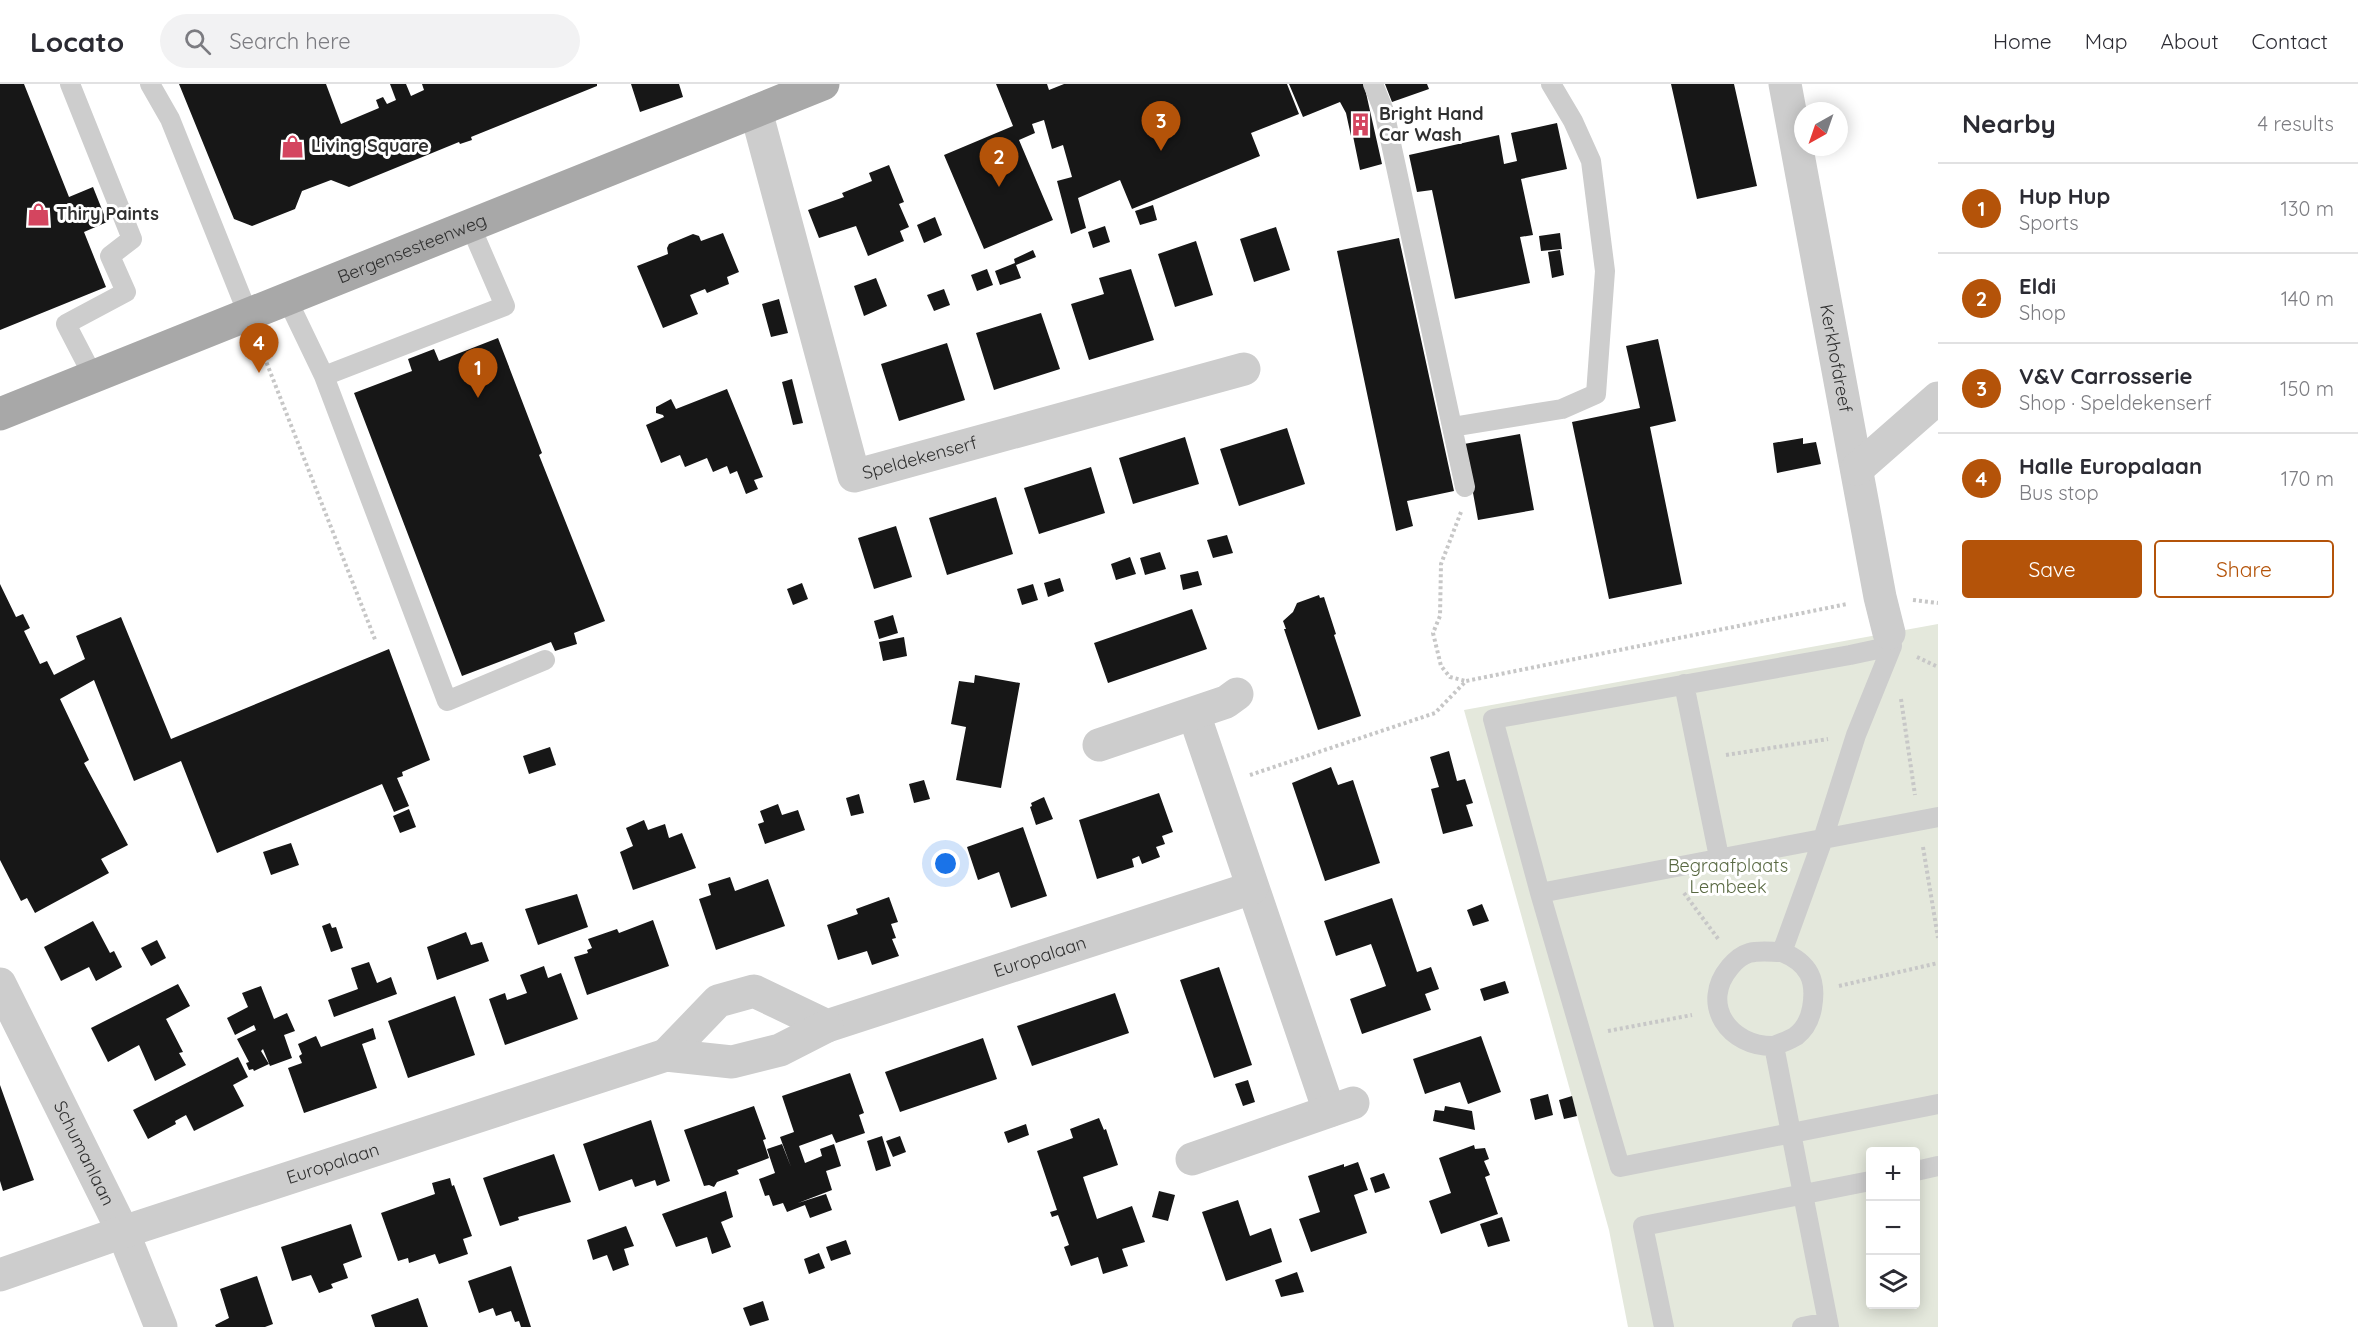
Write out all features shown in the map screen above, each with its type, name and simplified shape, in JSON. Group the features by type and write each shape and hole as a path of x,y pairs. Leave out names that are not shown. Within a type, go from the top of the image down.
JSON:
{"main road":[{"name":"Bergensesteenweg","path":"0,414 823,84"}],"street":[{"name":"Kerkhofdreef","path":"1785,84 1880,597 1891,639"},
{"name":"Speldekenserf","path":"756,111 854,476 1244,369"},
{"path":"1857,469 1938,398"},
{"path":"1099,745 1194,714 1226,702 1237,694"},
{"path":"1192,1159 1341,1107 1252,888 1194,714"},
{"name":"Europalaan","path":"0,1275 123,1232 666,1055 732,1062 780,1050 827,1026 1252,888"},
{"name":"Schumanlaan","path":"0,984 123,1232 161,1327"},
{"name":"Europalaan","path":"666,1055 718,1001 754,991 827,1026"}],"lane":[{"path":"70,84 132,239 110,256 126,292 66,324 93,376"},
{"path":"150,84 170,119 248,314"},
{"path":"1373,84 1384,111 1465,487"},
{"path":"1452,427 1562,409 1596,394 1605,271 1591,161 1573,121 1551,84"},
{"path":"324,376 505,306 470,225"},
{"path":"287,299 324,376 447,700 544,660"},
{"path":"1891,639 1850,655 1493,719 1540,893 1620,1167 1938,1104"},
{"path":"1782,952 1891,639"},
{"path":"1684,684 1719,857"},
{"path":"1540,893 1938,817"},
{"path":"1782,952 1796,958 1809,972 1815,992 1810,1019 1796,1036 1774,1046 1762,1046 1734,1035 1719,1010 1717,998 1725,973 1735,962 1749,953 1782,952"},
{"path":"1774,1046 1829,1324 1802,1327"},
{"path":"1920,1170 1938,1167"},
{"path":"1664,1327 1643,1226 1866,1182"}],"path":[{"path":"248,314 376,642"},
{"path":"1465,487 1461,514 1441,564 1440,616 1433,633 1441,666 1450,677 1466,681 1880,597"},
{"path":"1218,785 1435,713 1466,681"},
{"path":"1699,760 1856,735"},
{"path":"1665,869 1735,962"},
{"path":"1815,992 1938,963"},
{"path":"1583,1036 1719,1010"}],"green space":[{"name":"Begraafplaats Lembeek","path":"1938,624 1938,1327 1628,1327 1609,1230 1464,710"}],"building":[{"name":"Thiry Paints","path":"0,84 24,84 69,197 93,187 107,222 84,232 106,287 0,330"},
{"name":"Living Square","path":"179,84 326,84 341,124 379,108 376,100 383,97 387,104 396,100 390,84 406,84 411,96 424,90 422,84 597,84 597,86 471,137 472,140 460,144 459,142 349,187 331,180 302,191 295,209 252,226 234,219"},
{"path":"631,84 679,84 683,97 640,112"},
{"path":"996,84 1047,84 1049,90 1064,84 1287,84 1299,114 1251,133 1260,156 1132,209 1120,180 1078,198 1086,228 1071,234 1057,181 1072,177 1063,145 1052,149 1044,120 1032,124 1035,133 1019,140 1053,220 984,249 944,155 1013,126"},
{"name":"Bright Hand Car Wash","path":"1289,84 1364,84 1382,164 1360,170 1353,136 1351,136 1346,113 1340,102 1303,117"},
{"path":"1385,84 1427,84 1429,89 1392,102"},
{"path":"1671,84 1734,84 1757,186 1697,199"},
{"path":"1557,123 1567,169 1521,179 1533,235 1520,237 1530,283 1455,299 1432,190 1417,192 1409,155 1499,135 1504,164 1517,161 1511,133"},
{"path":"889,165 904,202 899,204 909,227 900,231 904,241 868,256 856,226 819,238 808,210 844,197 842,193 872,181 869,173"},
{"path":"1153,205 1157,220 1140,225 1135,211"},
{"path":"935,217 942,235 924,243 917,225"},
{"path":"1105,226 1110,242 1093,248 1088,232"},
{"path":"1276,227 1290,270 1254,282 1240,239"},
{"path":"723,233 739,272 727,277 729,284 707,293 705,289 690,295 698,314 663,328 637,266 668,254 669,244 693,234 699,236 701,241"},
{"path":"1560,233 1562,249 1541,251 1539,236"},
{"path":"1399,238 1454,491 1407,501 1413,526 1396,531 1337,251"},
{"path":"1196,241 1213,295 1175,307 1158,254"},
{"path":"1033,250 1036,257 1016,265 1021,278 1000,285 995,271 1015,263 1014,259"},
{"path":"1560,250 1564,275 1552,278 1548,252"},
{"path":"987,269 993,285 977,291 971,275"},
{"path":"1131,269 1154,340 1089,360 1071,304 1104,294 1099,278"},
{"path":"876,278 887,306 864,316 854,286"},
{"path":"944,289 950,305 934,311 927,295"},
{"path":"779,299 788,333 771,337 762,304"},
{"path":"1041,313 1060,369 994,390 976,333"},
{"path":"498,338 542,453 539,455 605,621 574,633 577,644 555,651 551,642 462,676 354,393 412,371 408,359 434,349 439,361"},
{"path":"1658,339 1676,421 1650,427 1682,584 1609,599 1572,422 1640,408 1626,346"},
{"path":"947,343 965,400 899,421 881,364"},
{"path":"792,379 803,423 793,425 782,382"},
{"path":"727,389 763,477 754,480 758,489 746,494 737,471 730,474 727,466 713,472 707,458 685,467 680,455 661,463 646,425 664,417 656,413 656,407 671,399 676,409"},
{"path":"1287,428 1305,484 1239,506 1220,449"},
{"path":"1520,434 1534,510 1478,520 1464,444"},
{"path":"1185,437 1199,484 1133,504 1119,458"},
{"path":"1803,438 1803,444 1816,442 1821,464 1777,473 1773,443"},
{"path":"1091,467 1105,513 1039,534 1024,488"},
{"path":"996,497 1013,554 947,575 929,518"},
{"path":"896,526 912,577 874,589 858,538"},
{"path":"1227,535 1233,553 1213,558 1207,540"},
{"path":"1160,552 1166,569 1145,575 1140,558"},
{"path":"1130,557 1136,574 1116,580 1111,564"},
{"path":"1198,571 1202,585 1183,590 1180,575"},
{"path":"1060,578 1064,591 1048,597 1044,583"},
{"path":"802,583 808,599 793,605 787,589"},
{"path":"0,584 16,617 23,614 30,628 24,631 40,664 47,661 54,675 85,659 76,636 121,617 171,739 389,649 430,760 402,772 403,776 397,778 409,806 394,812 382,784 217,853 181,761 134,781 94,680 60,699 89,760 84,763 128,845 101,859 109,873 35,913 27,898 21,901 0,860"},
{"path":"1033,584 1038,600 1022,605 1017,589"},
{"path":"1319,595 1320,598 1324,597 1361,716 1318,730 1283,621 1293,612 1297,603"},
{"path":"1192,609 1207,649 1108,683 1094,643"},
{"path":"893,615 898,633 879,639 874,621"},
{"path":"904,637 907,656 883,661 879,642"},
{"path":"975,675 1020,683 1001,788 956,780 966,727 951,724 959,681 974,683"},
{"path":"550,747 556,765 529,774 523,756"},
{"path":"1449,751 1457,781 1465,779 1473,803 1466,805 1473,826 1443,834 1431,789 1439,787 1430,757"},
{"path":"1331,767 1338,785 1353,780 1380,863 1325,881 1292,783"},
{"path":"924,780 930,799 914,803 909,784"},
{"path":"1159,793 1173,832 1162,836 1165,844 1156,847 1160,857 1142,864 1139,856 1132,859 1134,867 1097,879 1079,820"},
{"path":"859,794 864,813 851,816 846,798"},
{"path":"1044,797 1053,819 1036,825 1030,807 1031,803"},
{"path":"778,804 782,815 798,810 805,830 765,844 758,824 764,822 760,811"},
{"path":"409,809 416,827 400,833 393,816"},
{"path":"644,820 648,830 665,824 669,838 682,833 696,868 633,890 620,852 633,846 626,828"},
{"path":"1023,827 1047,896 1011,908 999,872 978,880 967,847"},
{"path":"291,843 299,865 271,875 263,852"},
{"path":"730,877 735,891 768,879 785,926 716,950 699,899 711,895 708,884"},
{"path":"577,894 588,927 538,945 525,909"},
{"path":"889,897 898,922 891,924 896,938 892,939 899,956 872,965 867,951 838,960 827,925 858,914 856,909"},
{"path":"1392,898 1417,972 1431,967 1439,989 1425,994 1431,1010 1362,1034 1350,999 1386,986 1371,944 1336,956 1324,921"},
{"path":"1482,904 1489,921 1473,926 1467,910"},
{"path":"653,920 669,966 587,995 574,957 588,953 587,950 592,948 588,939 617,929 619,933"},
{"path":"93,921 110,953 114,951 122,967 96,981 89,967 61,981 44,947"},
{"path":"330,923 332,928 336,927 343,948 331,952 322,926"},
{"path":"466,932 471,945 482,942 489,961 437,980 427,947"},
{"path":"157,940 166,958 151,966 141,948"},
{"path":"369,962 377,983 391,977 397,994 334,1017 328,1000 358,989 351,968"},
{"path":"544,966 548,978 561,973 578,1019 505,1045 489,999 505,993 507,1000 527,993 520,975"},
{"path":"1219,967 1252,1065 1214,1078 1180,980"},
{"path":"1505,981 1509,993 1484,1001 1480,989"},
{"path":"178,984 190,1006 166,1019 183,1052 179,1053 186,1065 155,1081 139,1045 108,1062 91,1028"},
{"path":"261,986 274,1019 287,1013 295,1031 284,1035 292,1058 270,1066 263,1049 261,1051 269,1064 254,1071 249,1070 246,1063 249,1062 237,1039 256,1030 254,1025 235,1035 227,1018 248,1007 242,993"},
{"path":"1115,993 1129,1033 1032,1066 1017,1026"},
{"path":"455,996 475,1055 408,1078 388,1021"},
{"path":"373,1028 376,1039 362,1044 377,1088 304,1113 288,1068 302,1063 299,1056 302,1054 298,1044 316,1036 321,1047"},
{"path":"1481,1036 1501,1092 1468,1104 1460,1082 1425,1094 1413,1059"},
{"path":"983,1038 997,1079 900,1112 885,1072"},
{"path":"238,1057 248,1077 233,1085 244,1106 194,1131 186,1115 175,1121 176,1124 148,1139 133,1110"},
{"path":"850,1073 864,1113 859,1115 865,1133 836,1143 832,1134 799,1146 805,1163 822,1156 820,1149 834,1144 841,1166 826,1171 832,1190 798,1203 826,1194 832,1210 810,1218 805,1205 787,1212 783,1203 773,1206 769,1195 765,1196 759,1179 775,1173 767,1149 782,1144 791,1167 780,1137 794,1132 782,1096"},
{"path":"1248,1080 1255,1102 1243,1106 1235,1084"},
{"path":"0,1085 34,1180 3,1191 0,1181"},
{"path":"1548,1094 1553,1115 1535,1120 1530,1099"},
{"path":"1572,1096 1577,1116 1564,1119 1559,1100"},
{"path":"754,1106 766,1139 763,1140 769,1158 737,1170 739,1174 717,1182 714,1187 704,1186 684,1130"},
{"path":"1445,1106 1472,1111 1475,1130 1433,1121 1435,1110 1444,1111"},
{"path":"1099,1118 1104,1130 1106,1129 1118,1165 1083,1177 1097,1219 1132,1206 1145,1242 1122,1249 1128,1266 1103,1274 1098,1257 1071,1266 1064,1247 1069,1245 1058,1215 1052,1217 1050,1212 1057,1210 1037,1151 1073,1138 1070,1129"},
{"path":"651,1120 670,1181 657,1186 655,1180 635,1187 632,1179 599,1191 583,1144"},
{"path":"1026,1124 1029,1135 1008,1143 1004,1132"},
{"path":"882,1136 891,1166 876,1171 867,1141"},
{"path":"900,1136 906,1152 893,1157 886,1141"},
{"path":"1474,1145 1475,1149 1485,1148 1489,1159 1484,1161 1490,1175 1485,1177 1498,1214 1441,1234 1429,1201 1451,1193 1439,1158"},
{"path":"554,1154 571,1202 518,1217 519,1220 500,1226 483,1178"},
{"path":"1358,1162 1368,1190 1354,1195 1367,1233 1311,1252 1299,1219 1320,1212 1308,1176 1344,1164 1344,1167"},
{"path":"1384,1173 1390,1188 1375,1193 1370,1178"},
{"path":"450,1178 472,1236 463,1239 468,1254 439,1264 435,1254 409,1263 408,1258 398,1261 381,1213 435,1194 432,1183"},
{"path":"726,1191 733,1217 721,1222 731,1247 712,1254 707,1237 676,1247 662,1214"},
{"path":"1159,1191 1175,1195 1168,1221 1152,1217"},
{"path":"1238,1200 1250,1236 1271,1228 1282,1262 1226,1281 1202,1212"},
{"path":"1502,1217 1510,1241 1488,1247 1480,1224"},
{"path":"351,1224 362,1257 343,1264 348,1278 331,1284 333,1288 319,1293 311,1275 292,1281 281,1247"},
{"path":"626,1226 634,1246 624,1249 629,1265 613,1271 607,1255 593,1260 587,1240"},
{"path":"846,1240 851,1254 831,1261 826,1247"},
{"path":"819,1253 825,1268 809,1274 804,1259"},
{"path":"511,1266 531,1327 521,1327 519,1321 515,1322 511,1311 496,1316 493,1308 479,1313 468,1281"},
{"path":"1297,1272 1304,1292 1281,1297 1275,1280"},
{"path":"257,1276 273,1324 265,1327 216,1327 215,1325 229,1318 220,1289"},
{"path":"418,1298 428,1327 375,1327 371,1315"},
{"path":"763,1301 769,1320 750,1326 743,1308"}],"place":[{"name":"Bright Hand Car Wash","path":"1361,124"},
{"name":"Living Square","path":"293,146"},
{"name":"V&V Carrosserie","path":"1161,151"},
{"name":"Eldi","path":"999,187"},
{"name":"Thiry Paints","path":"38,214"},
{"name":"Halle Europalaan","path":"259,373"},
{"name":"Hup Hup","path":"478,398"}]}
